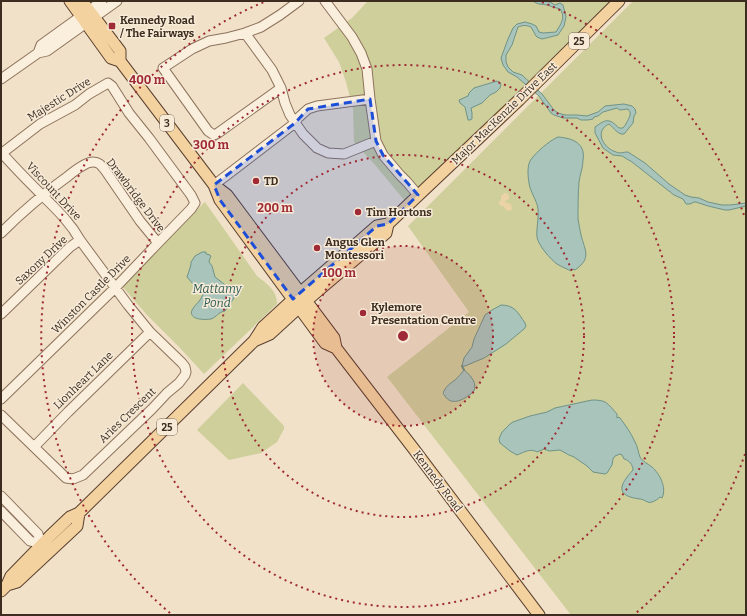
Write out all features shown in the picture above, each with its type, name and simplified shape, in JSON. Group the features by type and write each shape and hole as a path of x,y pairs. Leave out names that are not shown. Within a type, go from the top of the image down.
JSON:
{"main road":[{"name":"Kennedy Road","path":"70,1 88,17 120,51 120,61 214,184 220,200 300,300 325,344 336,348 539,615"},
{"name":"Kennedy Road","path":"82,1 88,17"},
{"name":"Major MacKenzie Drive East","path":"4,588 11,576 41,544 70,516 80,513 254,341 270,334 300,300 386,233 388,224 519,100 619,1"},
{"name":"Major MacKenzie Drive East","path":"4,588 17,582 77,526 80,513"}],"street":[{"path":"88,17 102,1"},
{"path":"1,79 38,53 41,45 117,1"},
{"path":"281,88 224,130 214,135 208,131 163,68 176,58 209,41 245,33 261,27 299,1"},
{"path":"325,1 352,37 361,53 367,69 376,141 383,155 418,195"},
{"path":"245,33 272,70 281,88 290,115 312,144 328,153 344,154 376,141"},
{"name":"Majestic Drive","path":"1,153 40,124 75,105 89,94 108,83 112,86 129,113 191,195 195,203"},
{"path":"214,184 295,123 298,118 308,109 327,104 370,99"},
{"name":"Viscount Drive","path":"1,153 59,211 74,229 80,240 115,288"},
{"name":"Drawbridge Drive","path":"1,233 42,195 88,163 99,162 140,221 158,243"},
{"name":"Winston Castle Drive","path":"1,399 115,288 195,203"},
{"name":"Saxony Drive","path":"1,314 70,247 80,240"},
{"name":"Aries Crescent","path":"1,415 24,439 66,478 73,479 83,475 178,383 185,375 185,367 150,332 115,288"},
{"name":"Lionheart Lane","path":"34,447 150,332"},
{"path":"1,496 38,534 41,544"},
{"path":"1,511 30,541 41,544"}],"highlighted area":[{"path":"370,99 376,141 383,155 418,195 388,224 377,226 293,299 220,200 214,185 295,123 308,109"}],"green space":[{"path":"368,1 626,1 409,206 354,142 353,109 346,82 339,62 324,38 352,18"},
{"path":"633,1 746,1 746,615 571,615 387,377 469,312 408,226"},
{"path":"205,202 257,276 273,291 277,299 277,304 204,374 147,315 122,286"},
{"path":"243,383 284,426 284,429 277,442 261,453 229,460 197,430"}],"sand":[{"path":"507,193 509,196 509,199 505,201 511,204 512,209 510,211 506,210 498,203 501,200 501,195"}],"water":[{"path":"533,1 550,2 555,5 560,3 563,5 566,17 564,26 558,35 542,39 536,36 531,27 518,27 512,45 506,55 508,67 513,72 522,75 542,94 554,110 565,115 587,116 598,112 605,106 624,104 632,106 636,113 633,123 624,134 618,132 609,124 604,127 601,135 607,147 617,153 628,152 645,163 669,184 685,195 722,205 746,203 746,206 725,210 696,202 686,204 683,199 674,195 632,162 622,156 613,155 603,148 595,133 595,127 602,122 610,121 619,128 623,128 630,116 628,109 620,110 617,108 603,112 593,119 588,120 563,118 551,113 539,96 517,77 508,72 503,65 501,58 513,28 517,24 525,22 532,24 536,26 539,32 543,33 556,32 563,18 560,9"},
{"path":"497,81 501,84 500,88 482,103 471,108 472,119 468,120 465,107 459,100 468,96 474,88"},
{"path":"558,137 577,142 582,149 583,154 583,166 579,182 578,219 586,254 584,262 575,270 573,269 571,271 554,262 545,252 538,240 538,209 528,178 528,166 532,158 547,144"},
{"name":"Mattamy Pond","path":"202,252 206,252 206,254 210,255 211,257 209,262 212,266 215,277 233,291 234,298 225,311 211,319 198,319 192,316 191,313 202,297 204,291 203,289 194,288 193,284 187,277 191,262 195,256"},
{"path":"501,305 510,306 516,310 526,326 506,344 484,358 462,366 464,358 472,347 485,315"},
{"path":"464,370 473,380 475,385 474,391 460,400 450,401 443,394 445,389"},
{"path":"592,400 606,403 617,414 617,418 619,417 636,444 641,458 658,473 664,490 662,498 660,497 649,502 642,499 632,498 623,492 622,485 633,470 628,460 624,459 620,454 615,456 612,465 605,474 593,472 574,457 560,450 549,451 544,449 537,452 530,450 517,455 500,443 499,439 502,432 513,422 547,412 555,408"}],"waterway":[{"path":"462,366 464,370"}],"place":[{"name":"Kennedy Road / The Fairways","path":"112,26"},
{"name":"TD","path":"256,181"},
{"name":"Tim Hortons","path":"358,212"},
{"name":"Angus Glen Montessori","path":"317,248"},
{"name":"Kylemore Presentation Centre","path":"363,313"}]}
